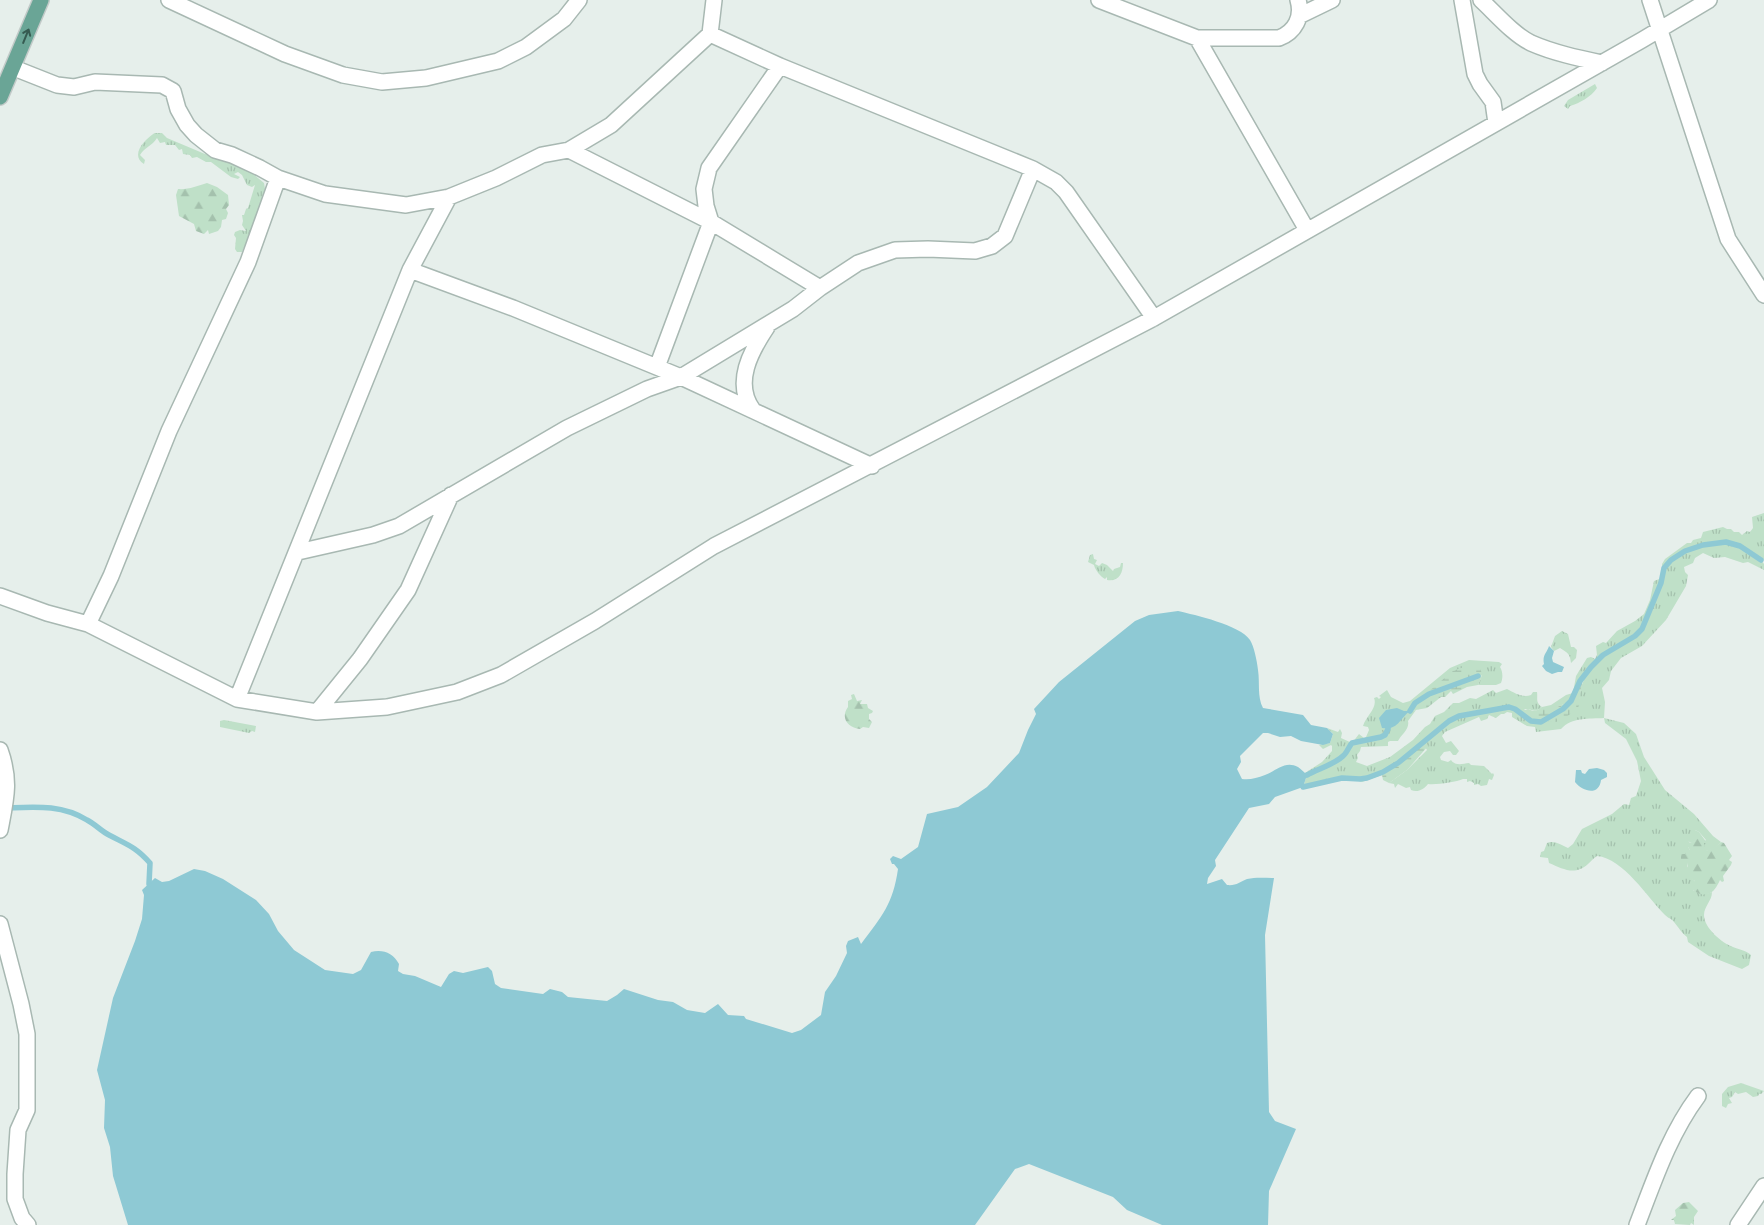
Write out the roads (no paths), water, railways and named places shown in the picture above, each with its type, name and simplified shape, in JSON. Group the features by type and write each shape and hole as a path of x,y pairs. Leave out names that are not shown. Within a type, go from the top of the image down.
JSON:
{"main road":[{"path":"0,97 14,68 41,0"}],"street":[{"path":"169,0 285,54 343,75 382,82 426,78 498,62 526,47 564,19 579,0"},
{"path":"14,68 57,85 74,87 95,82 162,85 173,91 178,109 187,125 196,136 215,150 246,161 278,178 325,194 406,205 449,197 496,178 542,155 569,150 611,125 710,34 714,0"},
{"path":"1099,0 1197,38 1279,38 1289,34 1296,24 1300,7 1298,0"},
{"path":"1299,16 1332,0"},
{"path":"1462,0 1475,74 1493,102 1496,123"},
{"path":"1481,0 1502,21 1530,42 1567,56 1602,63"},
{"path":"1650,0 1728,239 1764,295"},
{"path":"0,596 47,613 88,624 238,699 317,712 387,707 457,692 501,675 595,621 714,546 872,466 1154,318 1660,30 1709,0"},
{"path":"710,34 780,66 1033,169 1056,182 1066,192 1154,318"},
{"path":"1197,38 1307,230"},
{"path":"657,367 711,222 706,206 704,189 709,168 780,66"},
{"path":"569,150 711,222 820,288"},
{"path":"298,552 373,535 399,526 567,428 647,389 681,377 793,309 820,288 858,263 895,250 975,251 992,246 1005,236 1033,169"},
{"path":"88,624 118,559 169,432 248,262 278,178"},
{"path":"238,699 410,270 449,197"},
{"path":"410,270 513,308 681,377 872,466"},
{"path":"753,410 746,401 744,380 750,357 757,342 770,323"},
{"path":"317,712 360,659 408,590 451,495"},
{"path":"0,750 6,767 8,789 0,830"},
{"path":"0,924 21,1004 26,1034 27,1110 18,1130 15,1199 22,1218 28,1225"},
{"path":"1637,1225 1669,1145 1686,1112 1698,1096"},
{"path":"1738,1225 1764,1186"}],"water":[{"path":"1178,611 1227,625 1250,640 1256,658 1260,699 1263,708 1303,715 1311,725 1327,728 1333,734 1330,743 1323,745 1301,741 1291,736 1280,737 1263,733 1240,756 1241,762 1237,769 1242,779 1259,777 1285,765 1298,767 1307,775 1303,787 1275,797 1269,804 1249,808 1215,860 1216,866 1208,878 1207,884 1222,879 1227,885 1230,885 1250,878 1274,878 1265,935 1269,1112 1275,1121 1296,1129 1269,1191 1268,1225 1162,1225 1127,1210 1113,1197 1029,1164 1015,1169 975,1225 128,1225 113,1176 110,1147 104,1128 105,1100 97,1070 113,998 142,919 144,895 142,890 155,878 162,882 169,881 194,869 205,871 223,879 256,900 269,914 278,931 294,950 325,970 353,974 361,970 371,952 384,952 397,960 399,964 398,971 441,987 449,974 454,971 463,973 488,967 492,971 495,984 501,988 543,994 550,989 562,992 568,997 607,1001 624,989 658,1000 673,1002 687,1010 705,1013 718,1004 728,1015 744,1016 746,1019 792,1033 801,1030 821,1015 825,992 836,976 847,953 846,946 848,941 858,937 861,944 890,901 898,869 892,864 890,859 893,856 901,859 918,847 927,814 958,807 987,787 1019,753 1036,714 1034,709 1059,682 1135,621 1149,615"},
{"path":"1549,646 1554,651 1553,662 1564,667 1562,672 1552,674 1542,666"},
{"path":"1397,708 1410,711 1392,728 1382,728 1379,718 1386,710"},
{"path":"1597,768 1604,770 1607,773 1607,777 1601,780 1597,789 1586,790 1575,782 1576,770 1581,770 1585,774 1589,769"}],"waterway":[{"path":"1303,787 1342,778 1367,778 1383,772 1398,763 1449,721 1459,716 1509,707 1515,709 1531,721 1541,722 1563,709 1571,701 1580,681 1603,655 1635,636 1642,629 1661,583 1664,568 1671,560 1685,551 1703,545 1726,542 1740,546 1761,560"},
{"path":"1410,711 1415,703 1429,694 1478,676"},
{"path":"1307,775 1340,759 1352,743 1381,737 1385,735 1388,729"},
{"path":"5,808 37,807 57,809 67,811 93,823 140,853 150,863 149,884"}]}
